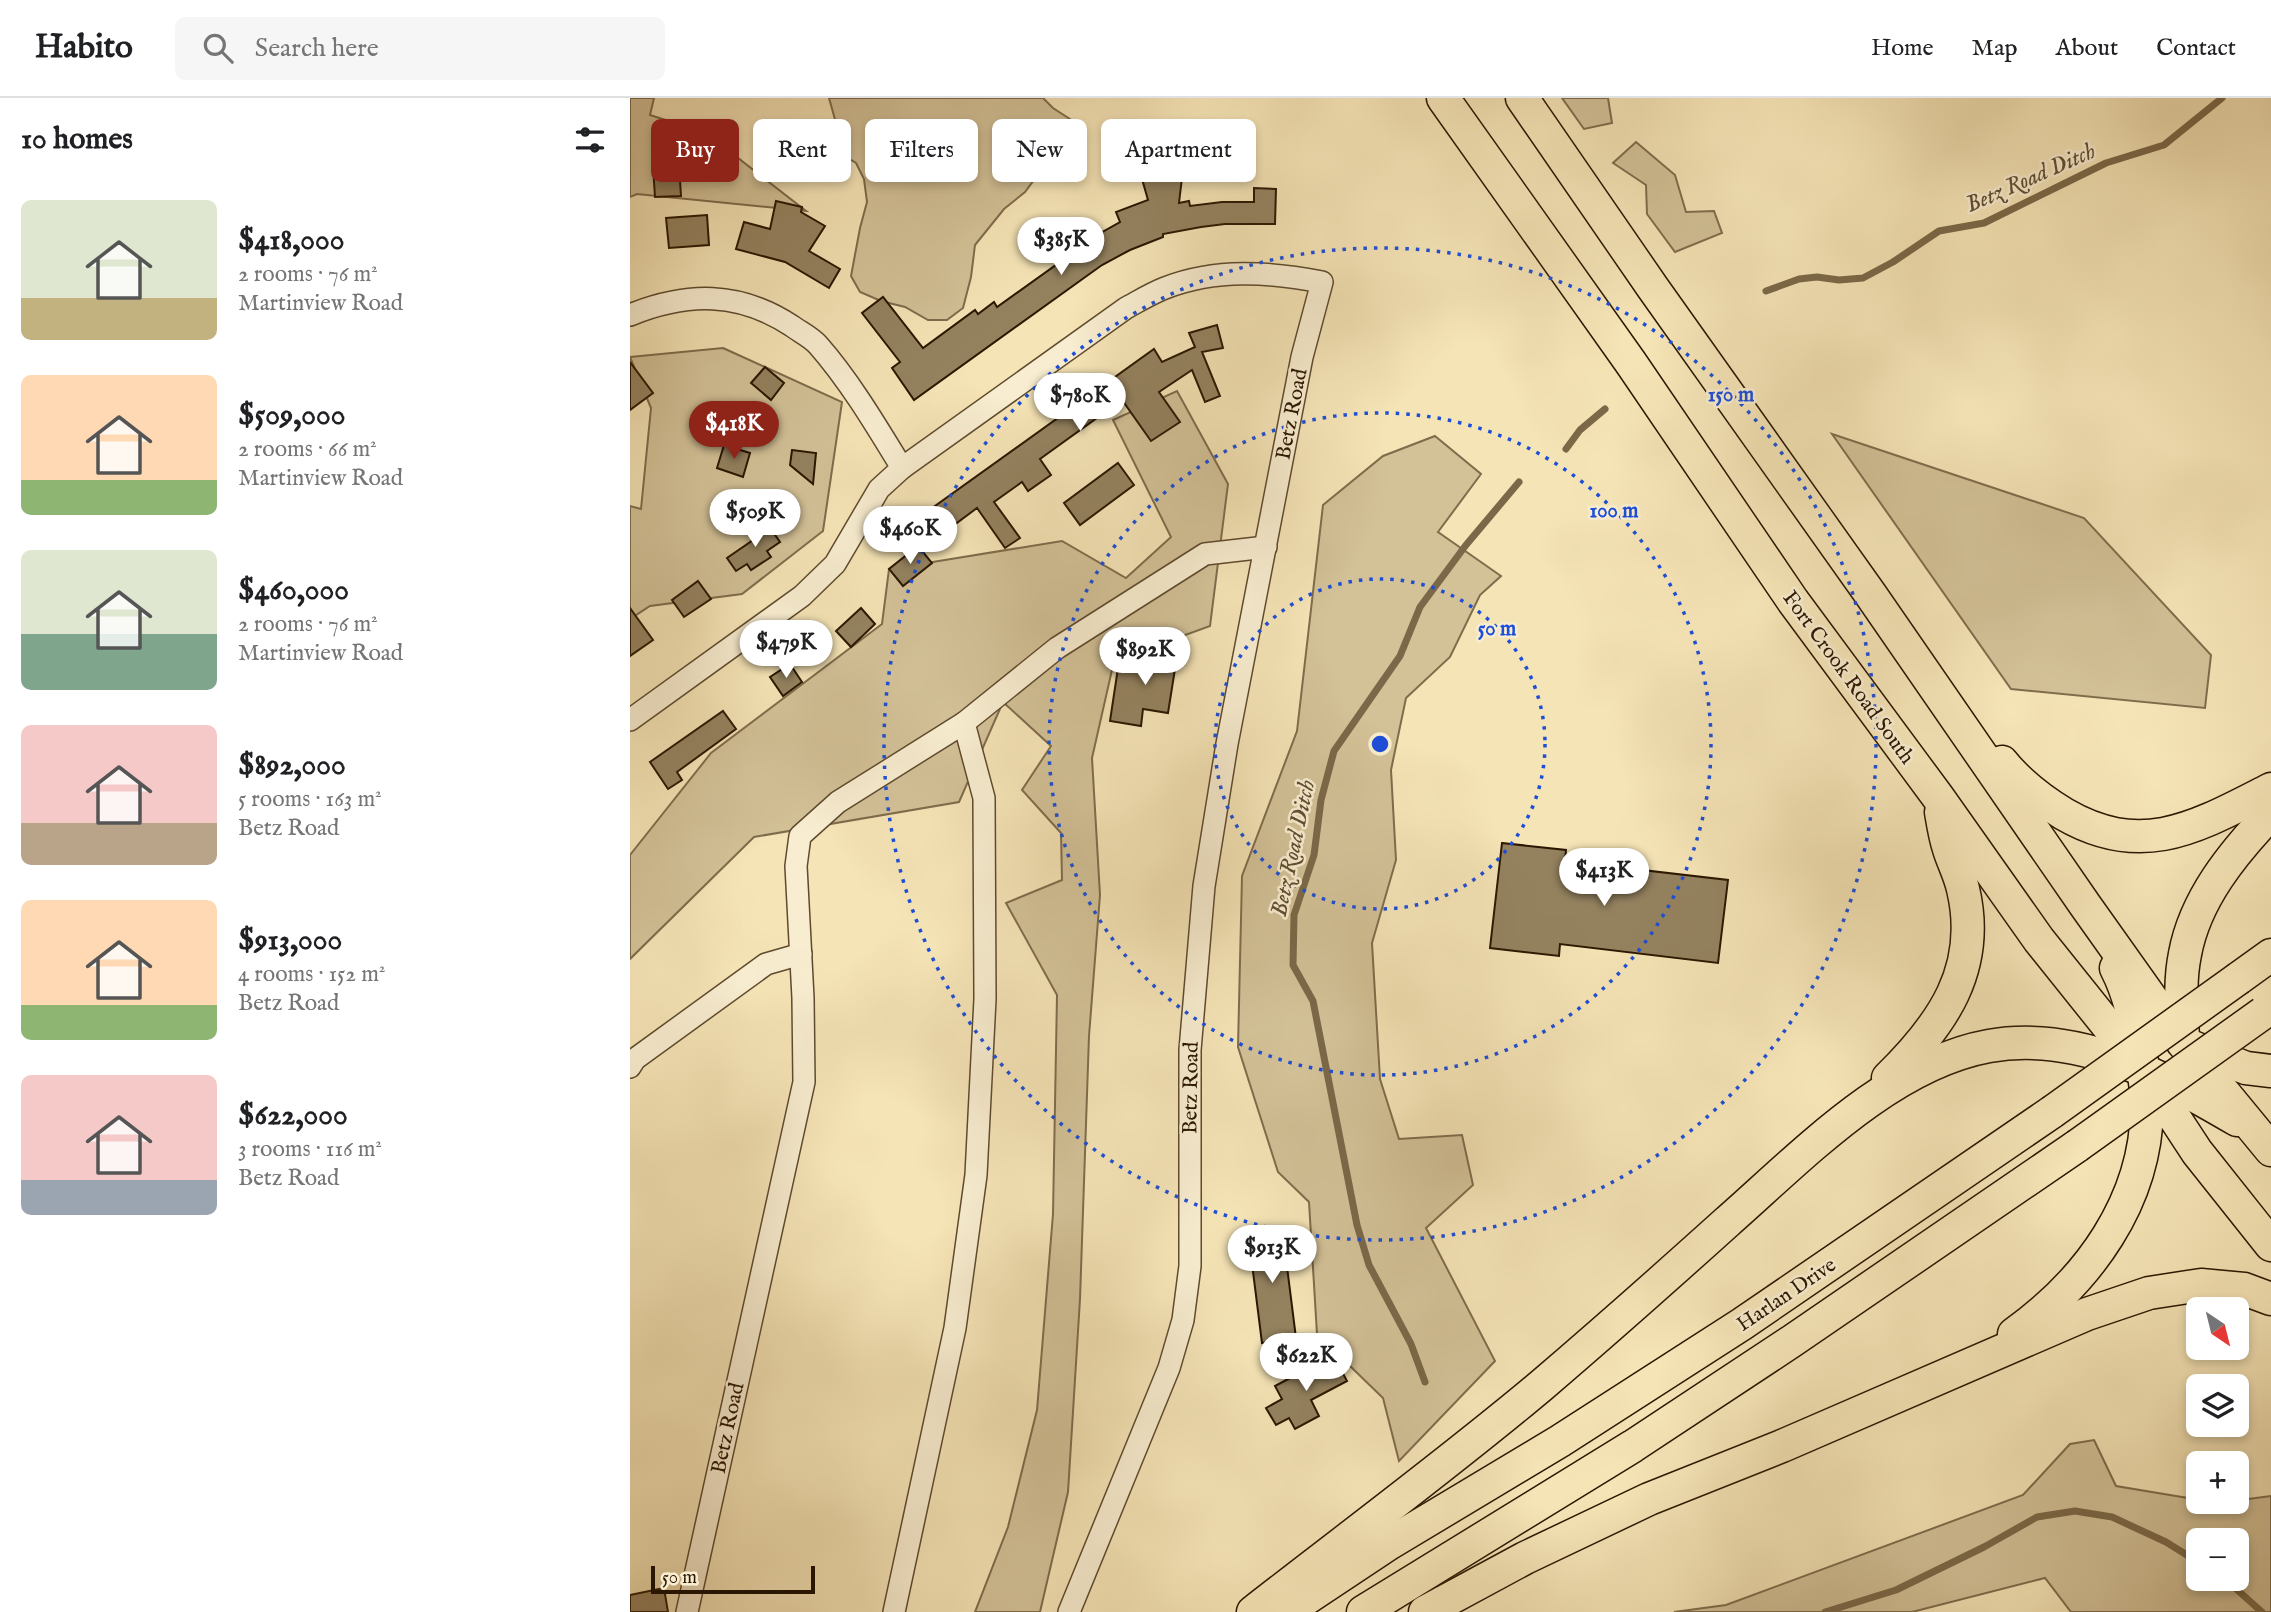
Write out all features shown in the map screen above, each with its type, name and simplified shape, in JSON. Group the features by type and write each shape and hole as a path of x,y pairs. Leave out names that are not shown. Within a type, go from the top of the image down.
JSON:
{"main road":[{"name":"Fort Crook Road South","path":"1443,98 1631,363 1793,601 2071,982 2144,1072 2197,1152 2271,1245"},
{"path":"1522,98 1871,595 2084,905 2183,1043 2264,1140"},
{"path":"1871,595 2011,773 2055,809 2081,824 2110,835 2141,838 2169,833 2203,823 2271,789"},
{"path":"1252,1612 1479,1437 1852,1113 1932,1031 1955,991 1965,960 1968,926 1964,890 1949,849 1938,797"},
{"path":"2228,1190 2205,1143 2193,1110 2183,1043 2181,984 2185,953 2195,920 2209,890 2271,813"},
{"path":"1950,1372 2035,1319 2088,1267 2122,1215 2140,1160 2147,1106 2136,1025 2118,971 2084,905"},
{"name":"Harlan Drive","path":"1286,1612 1390,1543 1560,1441 1742,1324 2052,1112 2271,955"},
{"path":"2071,982 2136,1025 2246,1068 2271,1071"},
{"name":"Harlan Drive","path":"1363,1612 1633,1446 2077,1146 2267,1010"},
{"path":"1852,1113 1891,1086 1956,1054 2012,1042 2044,1043 2107,1055 2190,1093 2264,1140"},
{"path":"1425,1612 1525,1558 1649,1499 1782,1446 2087,1314 2149,1293 2201,1285 2244,1289 2271,1299"}],"street":[{"name":"Betz Road","path":"902,468 1126,308 1165,288 1188,281 1237,274 1285,275 1322,282 1302,357 1227,744 1205,886 1190,1050 1190,1266 1183,1320 1169,1368 1069,1612"},
{"path":"630,315 656,305 705,297 740,302 778,317 816,342 871,418 902,468 879,489 835,564 802,596 630,720"},
{"name":"Betz Road","path":"687,1612 804,1082 796,866 800,836 838,802 964,723 1057,648 1205,554 1266,547"},
{"path":"894,1612 956,1328 976,1175 985,999 984,798 964,723"},
{"path":"630,1067 635,1059 766,964 800,954"}],"shaded area":[{"path":"630,98 654,98 650,115 662,119 651,119 651,182 739,182 739,159 753,170 753,182 769,182 806,211 637,194 630,197"},
{"path":"829,98 1043,98 1070,119 992,119 992,182 1032,182 1025,192 1004,209 975,245 963,308 947,320 928,320 905,307 860,292 851,276 867,202 864,179 856,163 851,160 851,119 835,119"},
{"path":"1562,98 1608,98 1612,123 1584,129"},
{"path":"1636,142 1675,175 1686,212 1714,211 1722,233 1675,252 1647,214 1646,185 1613,163"},
{"path":"723,348 842,402 823,531 742,594 650,606 630,619 630,506 641,509 651,408 630,357"},
{"path":"1177,391 1228,484 1210,626 1114,661 1092,758 1100,895 1089,1036 1080,1299 1068,1492 1040,1612 975,1612 1008,1527 1037,1410 1053,1214 1057,995 1006,903 1062,880 1061,833 1022,790 1051,746 1003,702 959,802 754,837 630,959 630,855 711,753 882,624 889,569 1062,541 1126,578 1171,537 1113,420"},
{"path":"1832,434 2084,518 2211,655 2205,708 2011,689"},
{"path":"1435,436 1481,474 1438,532 1501,576 1480,595 1450,657 1406,698 1391,770 1396,860 1372,943 1380,1079 1399,1139 1462,1135 1473,1185 1426,1228 1495,1361 1399,1461 1383,1398 1317,1334 1309,1202 1278,1172 1238,1047 1242,876 1297,731 1323,505 1383,456"},
{"path":"2094,1440 2116,1486 2186,1498 2186,1514 2249,1514 2249,1499 2271,1496 2271,1612 2071,1612 2045,1578 1912,1612 1674,1612 1726,1605 2023,1495 2070,1444"}],"building":[{"path":"654,182 680,182 681,196 655,197"},
{"path":"1143,182 1182,182 1179,203 1189,201 1190,206 1254,202 1254,188 1276,189 1275,224 1201,227 1163,234 1163,237 1130,250 1102,265 914,400 892,368 900,362 862,313 883,297 923,348 975,310 978,314 994,302 997,307 1074,252 1072,249 1120,222 1116,212 1148,200"},
{"path":"776,201 802,207 801,212 825,226 809,251 840,269 829,288 785,262 736,249 744,222 770,229"},
{"path":"707,215 709,245 669,248 666,218"},
{"path":"1217,325 1223,348 1202,352 1220,396 1205,402 1192,370 1159,392 1180,422 1151,441 1122,400 1040,459 1051,475 1028,491 1022,482 994,502 1020,538 1005,548 977,508 938,537 921,516 1154,349 1162,362 1195,347 1189,333"},
{"path":"630,362 653,393 630,410"},
{"path":"765,367 784,383 771,400 751,383"},
{"path":"724,445 750,453 743,477 717,468"},
{"path":"792,450 816,453 813,484 790,465"},
{"path":"1118,463 1134,485 1080,525 1064,503"},
{"path":"766,522 780,542 767,551 771,557 751,570 747,564 736,571 727,558 756,538 752,531"},
{"path":"918,546 932,563 903,586 889,569"},
{"path":"698,581 711,599 684,617 672,600"},
{"path":"630,608 653,640 630,656"},
{"path":"861,608 875,624 851,647 836,631"},
{"path":"1145,645 1178,650 1168,713 1143,709 1141,726 1110,721 1118,668 1141,672"},
{"path":"790,664 802,682 783,696 770,677"},
{"path":"723,711 736,729 677,772 682,780 668,789 650,762"},
{"path":"1502,843 1566,850 1565,861 1728,880 1718,963 1560,944 1559,956 1490,948"},
{"path":"1282,1227 1296,1338 1262,1343 1248,1232"},
{"path":"1333,1355 1347,1381 1311,1400 1319,1416 1295,1429 1289,1418 1276,1425 1266,1408 1282,1399 1275,1386"},
{"path":"664,1588 668,1612 630,1612 630,1595"}],"waterway":[{"name":"Betz Road Ditch","path":"1766,291 1799,279 1863,278 1893,262 1939,231 1984,223 2106,163 2164,145 2222,98"},
{"name":"Betz Road Ditch","path":"1566,449 1580,430 1605,409"},
{"name":"Betz Road Ditch","path":"1425,1382 1411,1344 1369,1265 1357,1225 1313,1001 1293,965 1294,915 1314,855 1321,800 1334,751 1400,656 1420,607 1466,545 1519,482"},
{"path":"1825,1612 1896,1590 1984,1547 2037,1517 2075,1511 2112,1517 2166,1542 2186,1554"},
{"path":"2239,1591 2262,1612"}]}
